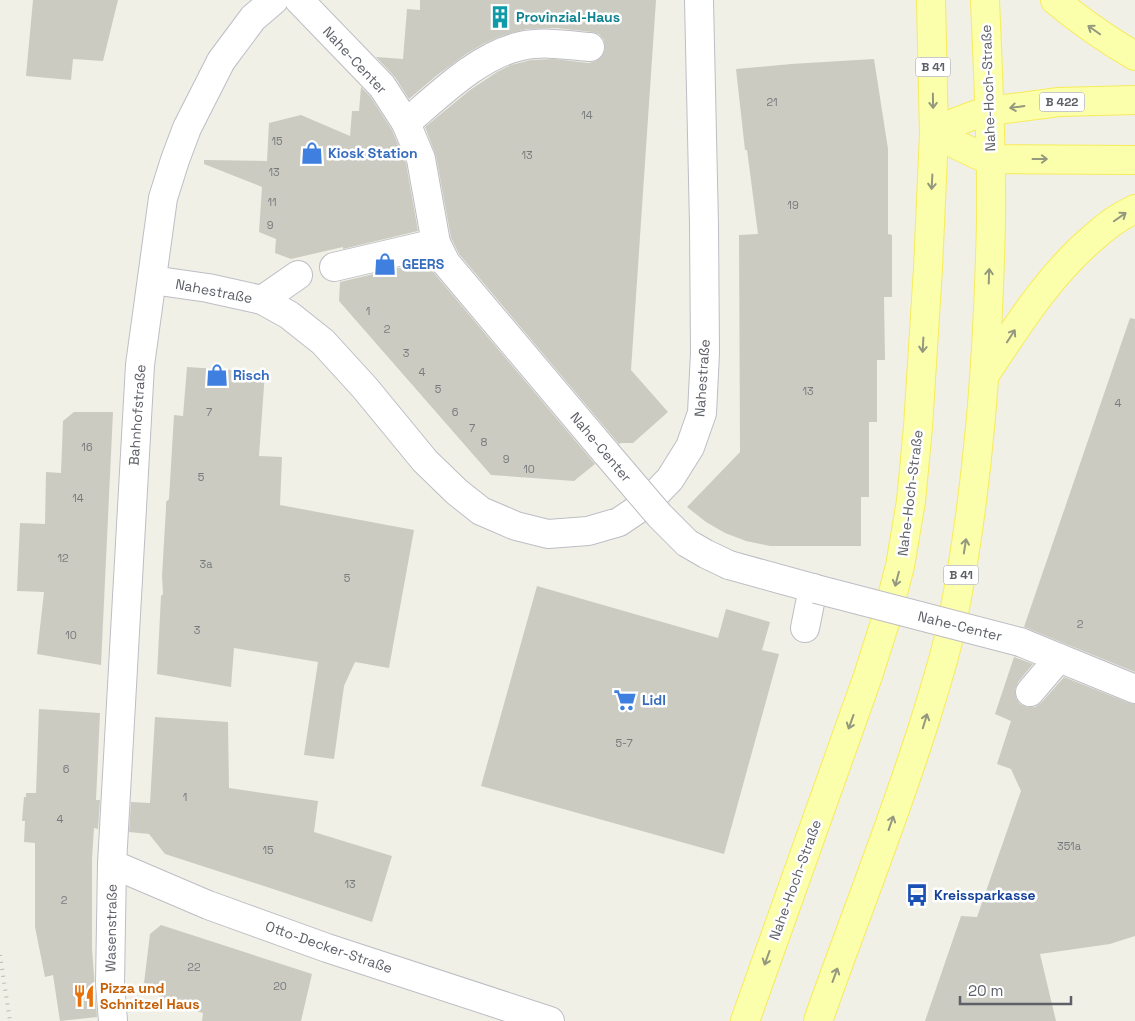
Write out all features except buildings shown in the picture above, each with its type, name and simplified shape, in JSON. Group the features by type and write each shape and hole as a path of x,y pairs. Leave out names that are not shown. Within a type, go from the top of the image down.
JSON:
{"main road":[{"name":"Nahe-Hoch-Straße","path":"745,1021 868,676 900,566 911,501 918,427 928,268 934,134 931,0"},
{"name":"Nahe-Hoch-Straße","path":"818,1021 910,767 952,625 974,486 986,346 991,220 991,159 985,0"},
{"path":"1055,0 1074,16 1135,56"},
{"name":"B 422","path":"989,111 1059,102 1135,100"},
{"path":"934,134 956,122 989,111"},
{"path":"934,134 962,148 991,159 1135,160"},
{"path":"984,377 1018,324 1057,273 1104,228 1135,208"}],"street":[{"name":"Bahnhofstraße","path":"112,864 140,365 163,198 187,128 221,61 253,18 274,0"},
{"name":"Nahe-Center","path":"299,0 382,86 406,123 421,159 436,243 446,263 660,516 687,542 729,565 1020,642 1135,689"},
{"name":"Nahestraße","path":"152,280 208,288 262,300 289,315 323,342 365,388 425,461 457,492 481,511 516,526 548,534 588,531 619,522 647,503 670,479 690,447 702,414 705,343 699,0"},
{"path":"406,123 465,74 493,56 521,46 551,43 590,47"},
{"path":"334,267 436,243"},
{"path":"262,300 298,275"},
{"path":"805,628 814,589"},
{"path":"1030,692 1059,658"},
{"name":"Wasenstraße","path":"112,864 110,984 113,1021"},
{"name":"Otto-Decker-Straße","path":"112,864 208,905 327,948 550,1021"}],"railway":[{"path":"0,955 10,1021"}],"place":[{"name":"Provinzial-Haus","path":"500,17"},
{"name":"Kiosk Station","path":"312,153"},
{"name":"GEERS","path":"385,264"},
{"name":"Risch","path":"217,375"},
{"name":"Lidl","path":"625,700"},
{"name":"Kreissparkasse","path":"917,895"},
{"name":"Pizza und Schnitzel Haus","path":"84,996"}]}
